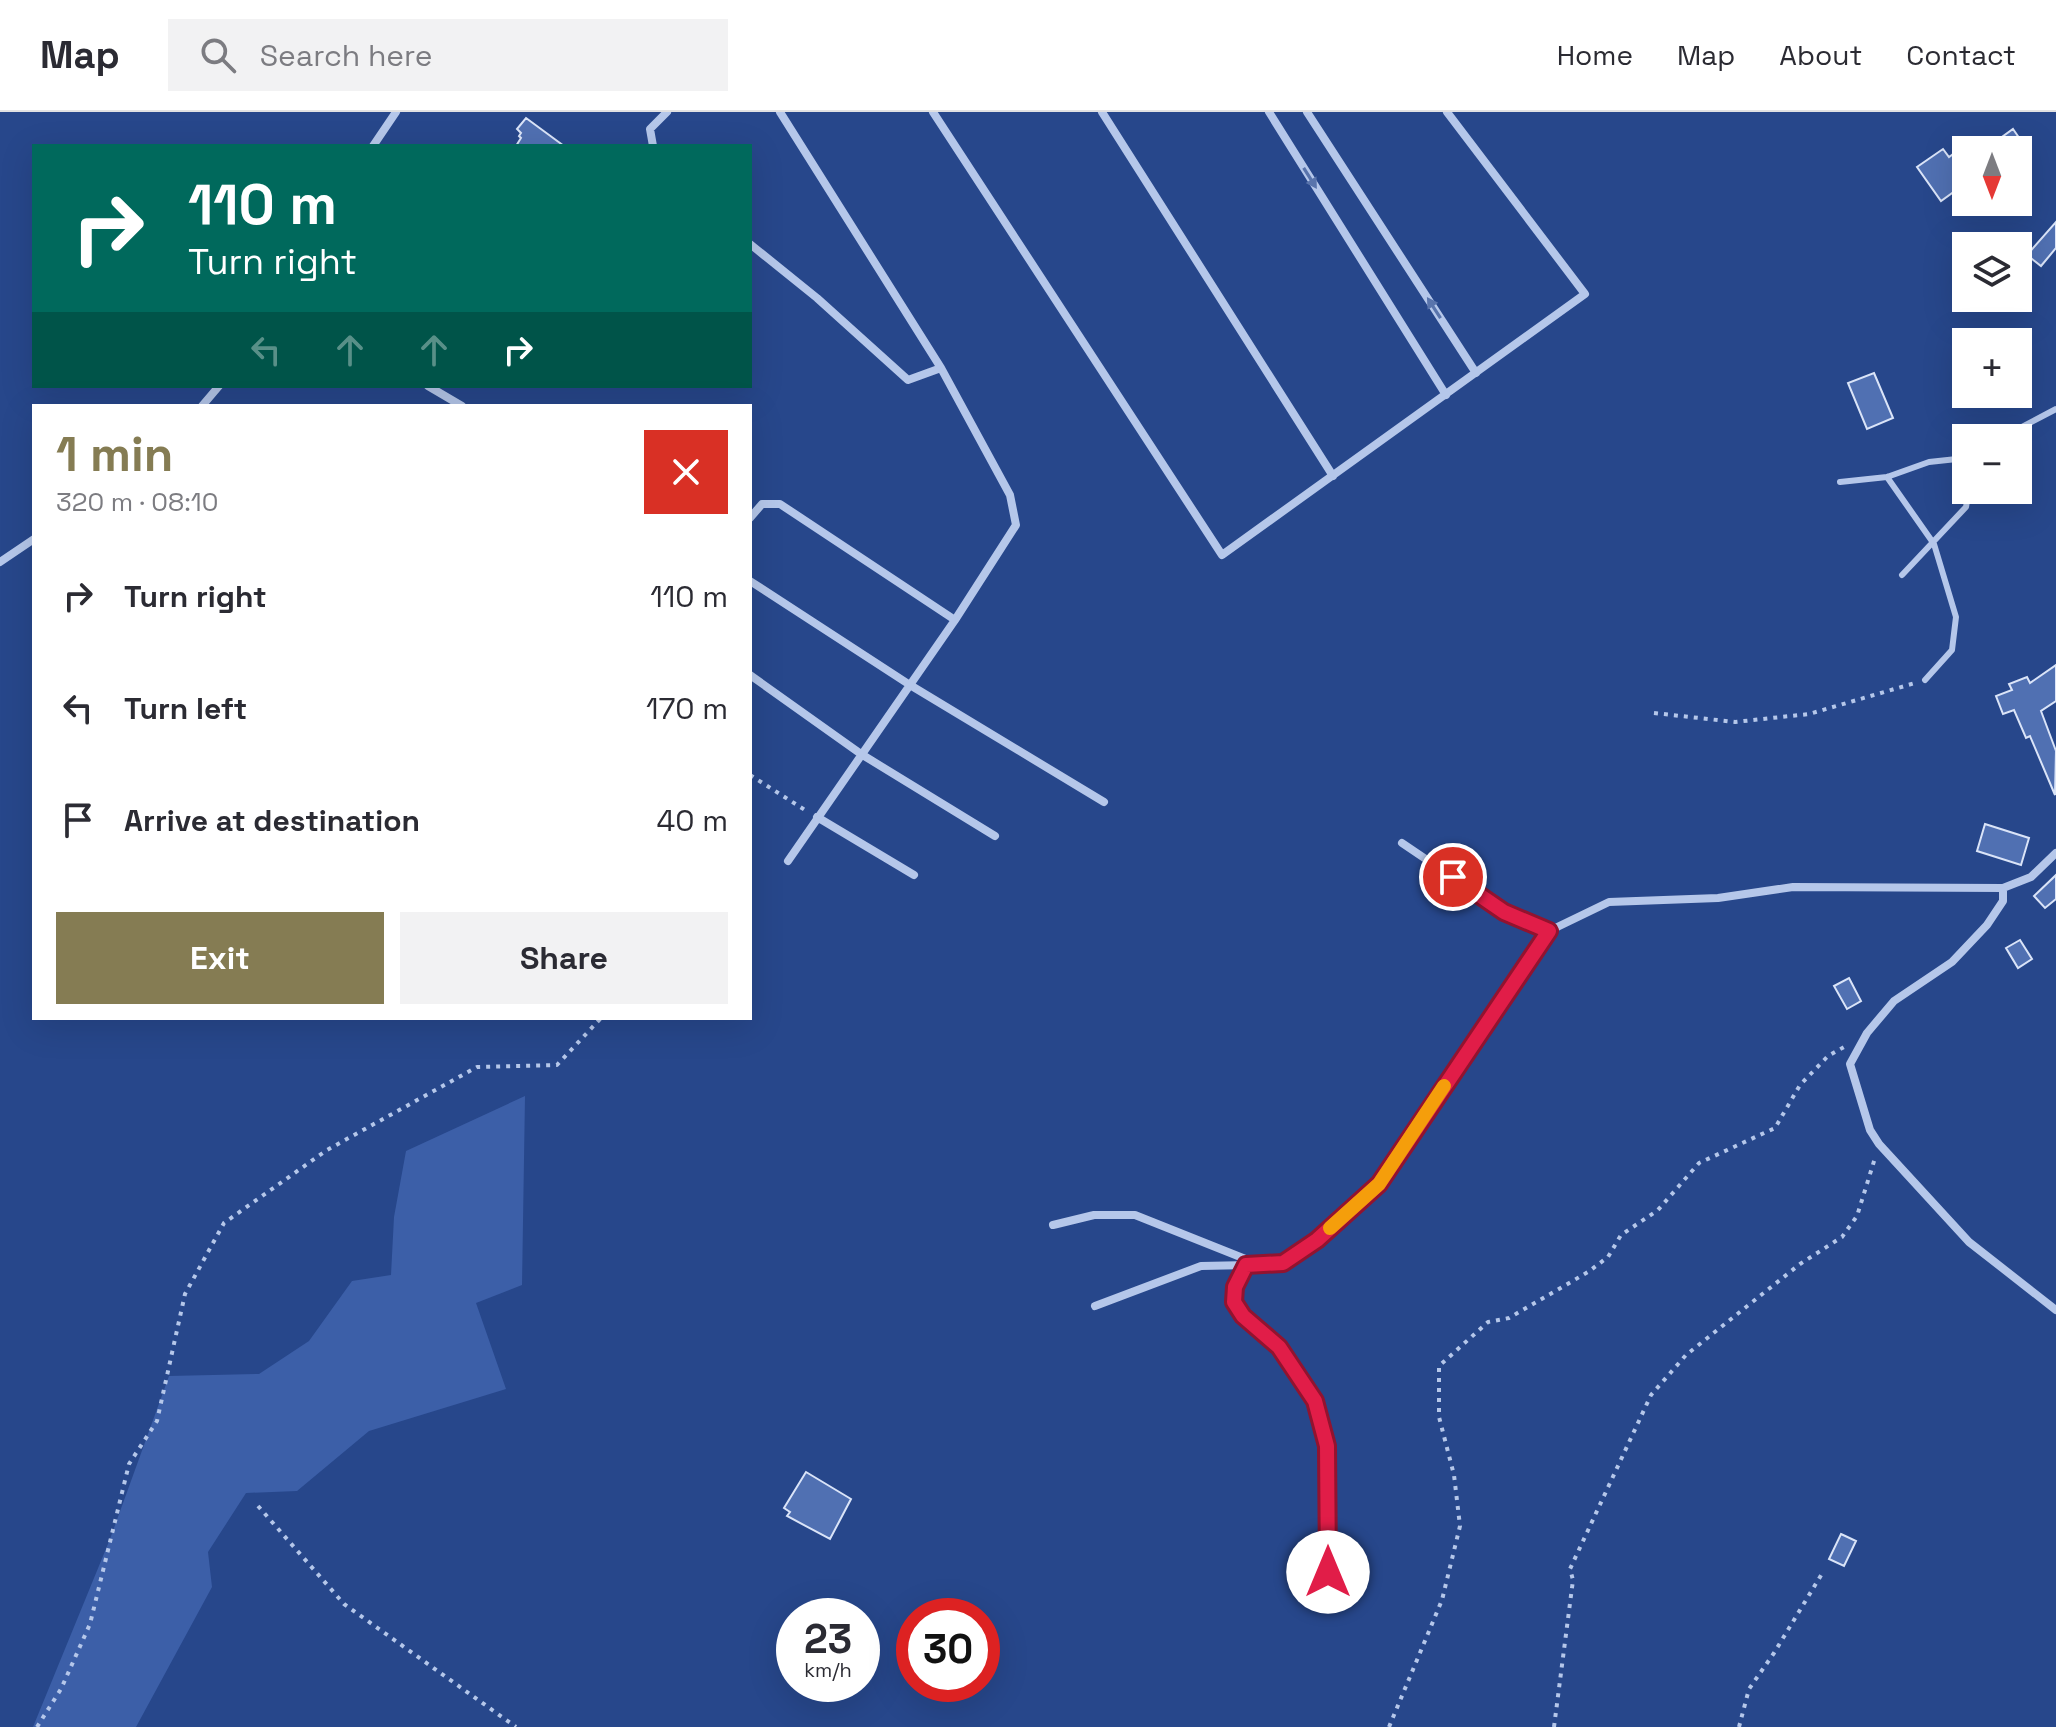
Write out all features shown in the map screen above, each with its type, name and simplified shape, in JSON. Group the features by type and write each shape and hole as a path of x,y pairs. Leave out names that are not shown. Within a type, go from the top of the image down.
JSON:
{"street":[{"path":"374,144 396,112"},
{"path":"653,144 650,129 667,112"},
{"path":"780,112 941,368 1010,495 1016,525 955,620 788,861"},
{"path":"933,112 1222,555 1585,294 1447,112"},
{"path":"1102,112 1333,476"},
{"path":"1269,112 1446,395"},
{"path":"1307,112 1476,373"},
{"path":"752,246 817,298 908,380 941,368"},
{"path":"204,404 217,388"},
{"path":"431,388 459,404"},
{"path":"752,516 762,504 780,504 955,620"},
{"path":"0,562 32,540"},
{"path":"752,582 910,685 1104,802"},
{"path":"752,676 861,754 995,836"},
{"path":"817,817 914,875"},
{"path":"1402,843 1504,912 1549,931"},
{"path":"1095,1306 1201,1266 1283,1263 1317,1240 1379,1184 1549,931 1609,902 1718,898 1793,887 2003,888 2031,877 2056,853"},
{"path":"2003,888 2003,901 1987,925 1952,962 1894,1001 1867,1033 1850,1064 1870,1130 1879,1144 1969,1242 2056,1310"},
{"path":"1053,1225 1094,1215 1135,1215 1258,1264"},
{"path":"1246,1265 1235,1287 1234,1302 1243,1316 1279,1347 1315,1401 1327,1446 1328,1603"}],"lane":[{"path":"2028,424 2056,409"},
{"path":"1840,482 1887,477 1929,462 1952,460"},
{"path":"1887,477 1934,544 1956,617 1952,650 1925,680"},
{"path":"1902,575 1934,544 1967,504"}],"path":[{"path":"1654,713 1735,722 1809,714 1925,680"},
{"path":"752,776 817,817"},
{"path":"37,1727 61,1689 90,1624 129,1464 157,1421 185,1294 224,1223 327,1150 477,1067 557,1065 599,1020"},
{"path":"1389,1727 1442,1600 1460,1526 1454,1475 1439,1417 1439,1366 1488,1322 1509,1318 1608,1257 1621,1235 1658,1210 1699,1163 1775,1128 1800,1085 1828,1056 1867,1033"},
{"path":"1554,1727 1573,1580 1570,1569 1651,1395 1686,1355 1800,1264 1842,1237 1857,1216 1879,1144"},
{"path":"258,1506 344,1604 516,1727"},
{"path":"1739,1727 1749,1689 1823,1572"}],"shaded area":[{"path":"525,1096 522,1285 476,1303 506,1389 369,1431 297,1491 246,1493 208,1552 212,1587 136,1727 33,1727 110,1539 169,1376 259,1374 309,1341 352,1281 391,1275 394,1217 406,1151"}],"building":[{"path":"526,118 561,144 517,144 521,133 517,129"},
{"path":"2013,129 2018,136 2003,136"},
{"path":"1943,149 1949,157 1952,155 1952,193 1941,201 1917,167"},
{"path":"2056,222 2056,248 2041,266 2032,259 2032,249"},
{"path":"1874,373 1893,418 1867,429 1848,383"},
{"path":"2056,665 2056,701 2041,711 2056,751 2055,795 2030,736 2026,738 2014,710 2003,714 1996,696 2012,690 2009,684 2027,677 2030,683"},
{"path":"1985,824 2029,838 2021,865 1977,851"},
{"path":"2056,875 2056,899 2045,908 2034,896"},
{"path":"2020,940 2032,959 2018,968 2006,948"},
{"path":"1849,978 1861,1001 1847,1009 1834,986"},
{"path":"806,1472 851,1499 830,1539 787,1516 790,1512 784,1508"},
{"path":"1841,1534 1856,1541 1844,1566 1829,1559"}],"slow traffic":[{"path":"1330,1228 1379,1184 1444,1086"}],"route":[{"path":"1328,1572 1327,1446 1315,1401 1279,1347 1243,1316 1234,1302 1235,1287 1246,1265 1283,1263 1317,1240 1379,1184 1549,931 1504,912 1453,877"}]}
